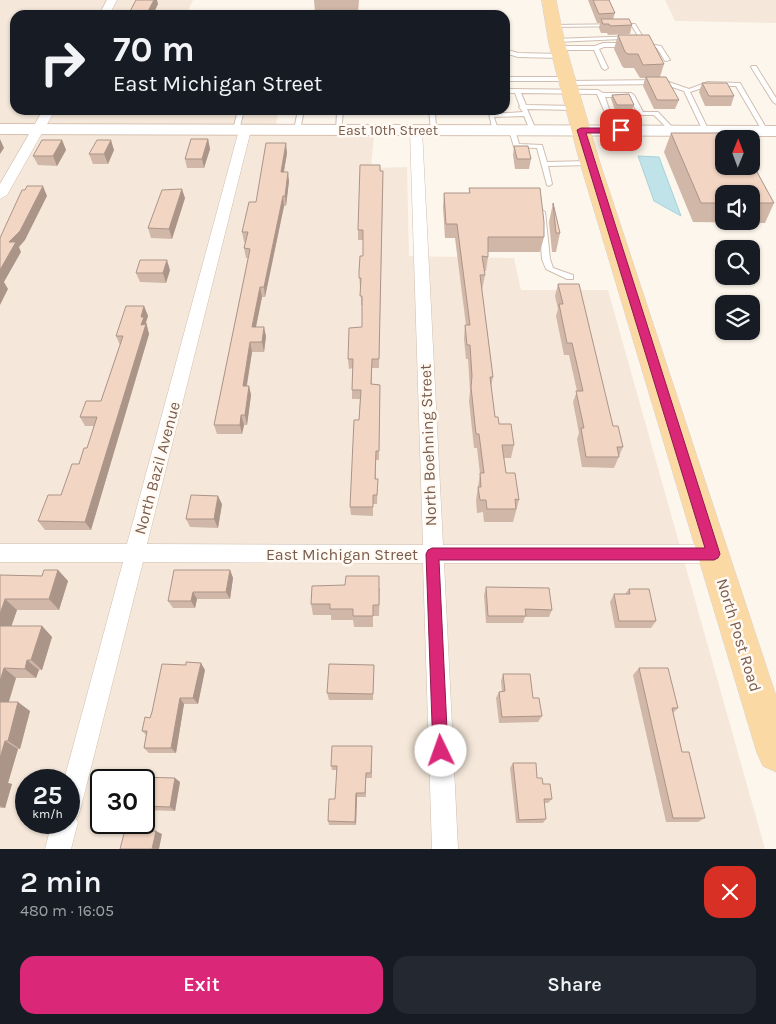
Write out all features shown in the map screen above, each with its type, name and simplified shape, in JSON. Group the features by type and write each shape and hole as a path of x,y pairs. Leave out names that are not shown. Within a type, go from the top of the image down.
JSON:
{"main road":[{"name":"North Post Road","path":"549,0 557,42 590,163 776,753"},
{"name":"East 10th Street","path":"0,129 434,130 492,115 512,130 770,131"}],"street":[{"path":"0,195 46,115"},
{"name":"North Bazil Avenue","path":"79,769 135,553 240,130"},
{"name":"North Boehning Street","path":"416,130 445,849"},
{"name":"East Michigan Street","path":"0,552 714,554"},
{"path":"58,849 62,834"}],"lane":[{"path":"510,53 518,55 557,42 633,26 640,37 557,42"},
{"path":"557,42 596,48 603,44 656,45 667,60"},
{"path":"596,48 605,68"},
{"path":"754,67 776,102"},
{"path":"510,79 568,84 663,82 688,90 708,84 738,84 770,131"},
{"path":"510,91 568,84 598,92 602,95 631,95 641,113"},
{"path":"767,88 776,88"},
{"path":"688,90 687,92 706,131"},
{"path":"517,91 533,130"},
{"path":"602,95 608,114 656,113 672,130"},
{"path":"510,111 575,108"},
{"path":"510,113 524,111"},
{"path":"240,130 241,115"},
{"path":"296,130 300,115"},
{"path":"339,130 340,115"},
{"path":"432,115 434,130"},
{"path":"512,130 516,146 540,146 549,184"},
{"path":"544,164 590,163"},
{"path":"542,207 546,259 550,269 570,277"}],"shaded area":[{"path":"0,0 193,0 188,10 10,10 10,115 278,115 276,124 0,123"},
{"path":"665,0 776,0 776,23 675,21"},
{"path":"0,134 374,135 371,168 407,167 409,256 514,258 521,290 608,290 765,849 0,849"}],"water":[{"path":"638,156 659,157 681,216 654,201"}],"building":[{"path":"136,0 154,0 149,10 131,10"},
{"path":"593,0 609,0 615,13 599,14"},
{"path":"601,19 629,19 632,25 610,26 609,24 603,24"},
{"path":"618,35 649,35 664,64 643,65 638,54 628,54 625,52"},
{"path":"646,77 666,77 679,100 657,100"},
{"path":"702,83 727,83 734,96 709,96"},
{"path":"629,94 634,105 617,105 612,95"},
{"path":"671,133 715,133 715,175 759,175 774,203 760,203 760,185 715,185 715,203 701,203"},
{"path":"191,139 208,139 202,159 185,159"},
{"path":"42,140 62,140 53,156 33,156"},
{"path":"97,140 111,140 104,154 89,154"},
{"path":"266,143 286,143 281,172 288,172 285,196 283,196 264,287 260,287 252,327 264,327 262,342 250,342 243,386 249,386 245,415 241,415 240,425 214,425 250,249 244,248 248,232 242,232 249,202 256,202"},
{"path":"514,146 528,146 531,159 517,159"},
{"path":"360,165 380,165 380,171 383,171 379,359 372,359 371,384 380,385 379,451 376,451 375,479 378,479 377,495 373,495 373,507 350,507 354,420 359,420 361,390 352,390 353,359 348,359 349,328 362,327 362,296 360,296 361,278 359,278 359,272 360,256 363,256 363,230 358,230"},
{"path":"27,186 43,186 20,231 9,242 16,242 0,270 0,238 22,190 25,190"},
{"path":"469,188 540,188 544,237 488,237 488,257 482,256 485,275 480,275 493,377 490,377 495,417 498,417 499,424 511,424 514,445 502,445 506,473 515,473 519,500 515,499 516,509 487,509 486,500 480,500 478,487 481,487 480,473 484,473 479,434 476,434 471,387 470,345 467,345 465,325 470,325 457,224 446,224 444,193 470,193"},
{"path":"182,189 169,229 148,228 162,190"},
{"path":"553,203 560,233 556,233"},
{"path":"140,260 167,260 163,273 136,273"},
{"path":"558,284 579,284 613,426 618,426 623,447 617,447 619,457 586,457 581,428 584,428 576,391 583,391 572,343 567,343 559,304 563,304"},
{"path":"126,306 144,306 141,317 144,317 141,325 146,324 85,522 38,521 48,495 61,495 72,464 79,464 84,448 87,448 97,417 80,417 86,401 101,401 123,336 116,336"},
{"path":"191,495 218,496 214,519 186,519"},
{"path":"44,570 58,570 49,599 5,599 0,614 0,575 42,576"},
{"path":"174,570 230,570 226,592 193,592 191,601 168,601"},
{"path":"346,576 379,576 379,605 373,605 373,616 353,616 353,609 330,609 330,604 311,604 312,586 345,585"},
{"path":"486,587 549,588 552,610 525,609 526,616 488,616"},
{"path":"629,589 649,589 656,621 619,621 614,594 630,594"},
{"path":"0,626 42,626 31,660 27,660 25,669 4,668 0,681"},
{"path":"186,662 201,663 193,698 180,698 171,748 144,748 147,731 142,731 145,717 150,718 152,712 162,664 186,665"},
{"path":"329,664 374,665 373,694 327,693"},
{"path":"639,668 668,668 678,708 672,708 682,752 689,752 705,818 673,818"},
{"path":"503,674 530,674 533,698 539,698 542,716 502,717 499,692 505,691"},
{"path":"0,702 18,702 8,741 5,741 0,758"},
{"path":"332,746 372,746 371,773 366,773 365,793 356,793 355,822 328,821 329,799 335,799 337,766 331,766"},
{"path":"513,763 536,763 537,778 542,778 543,784 550,784 552,799 544,799 546,819 519,820"},
{"path":"155,777 175,778 170,807 155,806"},
{"path":"156,831 152,849 120,849 124,834 155,834"}],"route":[{"path":"441,751 432,554 714,554 581,130 621,130"}]}
